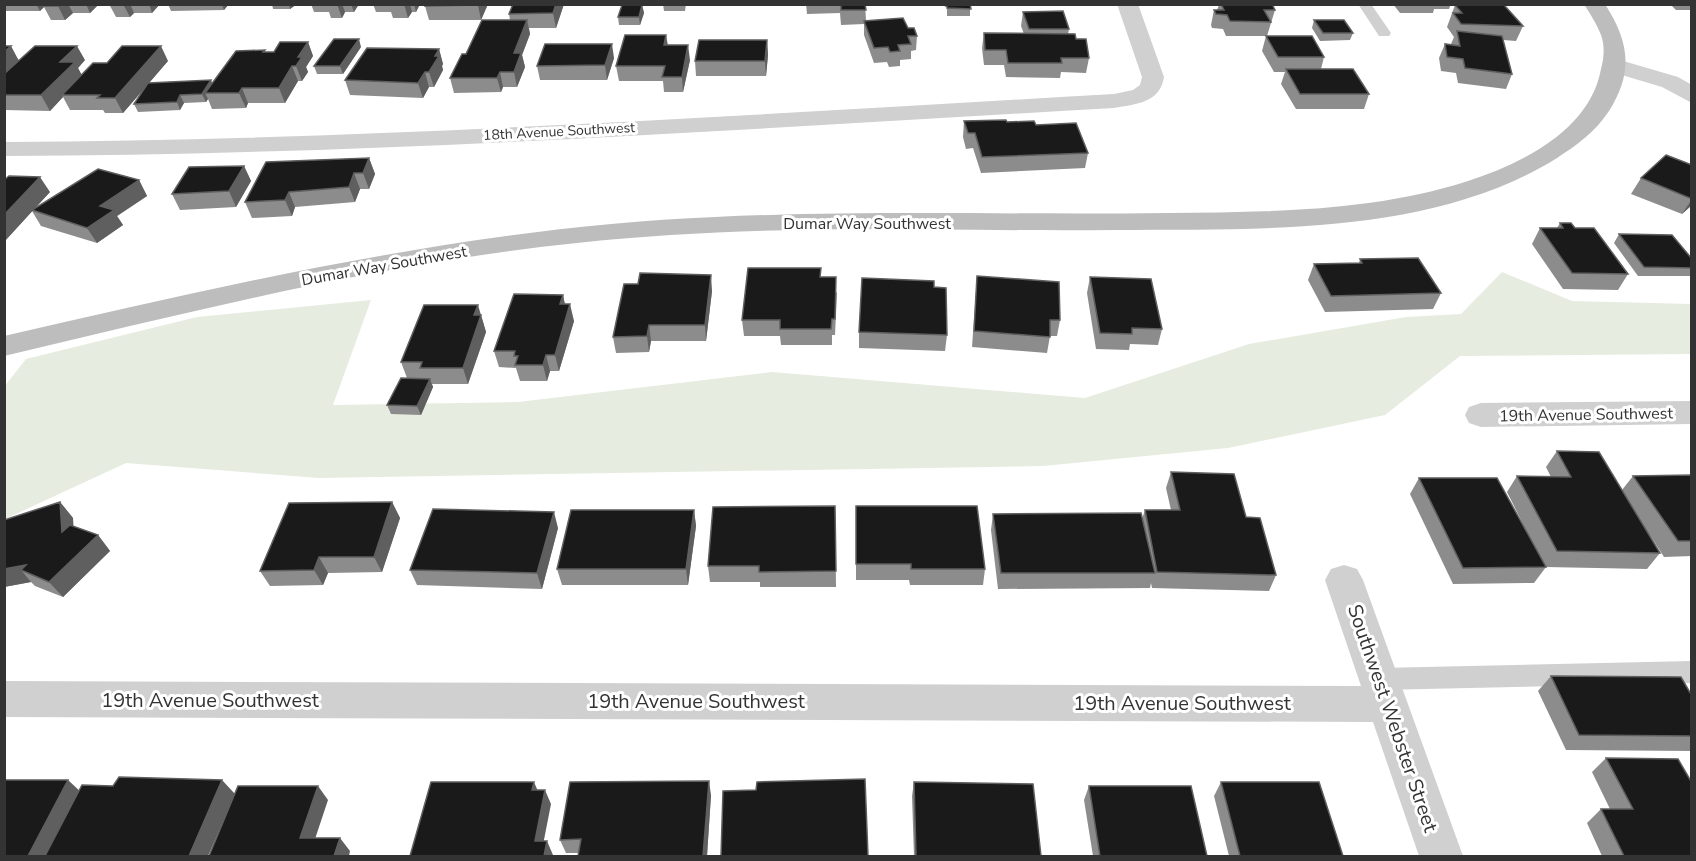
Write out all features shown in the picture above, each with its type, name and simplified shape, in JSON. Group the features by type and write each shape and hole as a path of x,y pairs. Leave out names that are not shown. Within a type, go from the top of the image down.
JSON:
{"street":[{"name":"18th Avenue Southwest","path":"4,149 134,150 333,144 1114,101 1140,96 1151,88 1153,76 1127,4"},
{"name":"Dumar Way Southwest","path":"4,346 316,275 537,239 695,225 889,221 1064,223 1202,221 1303,218 1384,208 1470,189 1516,173 1550,154 1582,130 1599,112 1608,93 1615,50 1612,34 1594,4"},
{"path":"1613,65 1670,82 1692,96"},
{"name":"19th Avenue Southwest","path":"1481,415 1692,412"},
{"name":"Southwest Webster Street","path":"1344,580 1441,856"},
{"name":"19th Avenue Southwest","path":"4,699 1383,691"}],"lane":[{"path":"1364,4 1384,33"},
{"path":"1383,691 1692,672"}],"shaded area":[{"path":"1502,272 1572,301 1691,304 1691,354 1460,356 1385,415 1228,448 1043,466 319,478 126,463 5,519 4,387 26,359 197,317 371,300 333,405 518,402 772,372 1085,398 1249,344 1406,317 1461,314"}],"building":[{"path":"44,4 59,4 58,6 43,6"},
{"path":"426,4 478,4 478,5 425,6"},
{"path":"513,4 556,4 553,13 509,14"},
{"path":"841,4 865,4 866,10 841,10"},
{"path":"947,4 970,4 971,9 947,8"},
{"path":"1221,4 1272,4 1275,10 1264,10 1271,22 1230,21 1227,15 1216,14 1214,10 1224,10"},
{"path":"622,5 642,5 639,17 618,17"},
{"path":"1455,5 1504,5 1523,26 1461,24 1453,13 1462,13"},
{"path":"1063,11 1069,29 1029,29 1023,12"},
{"path":"903,18 908,28 914,28 917,36 908,36 911,44 898,45 900,51 890,52 888,47 874,48 864,21"},
{"path":"482,20 527,20 514,53 521,53 514,72 500,72 497,78 450,78 462,54 466,54"},
{"path":"1314,20 1344,20 1353,33 1323,33"},
{"path":"1457,31 1502,36 1512,74 1465,68 1463,59 1447,57 1445,44 1460,46"},
{"path":"984,33 1075,34 1076,39 1086,39 1089,58 1061,58 1062,63 1008,63 1006,50 985,50"},
{"path":"625,35 666,35 664,45 688,45 682,77 662,77 665,66 616,66"},
{"path":"1266,36 1312,36 1324,57 1278,57"},
{"path":"334,39 359,39 340,66 314,66"},
{"path":"699,40 767,40 765,61 695,61"},
{"path":"280,42 308,42 298,57 302,57 296,66 292,66 279,88 242,88 239,93 205,93 236,51 274,52"},
{"path":"545,44 612,44 605,65 537,66"},
{"path":"35,46 77,46 60,62 75,62 41,95 4,95 4,74"},
{"path":"122,46 161,46 115,98 97,98 100,95 62,95 93,63 107,63"},
{"path":"367,48 439,49 435,56 439,56 429,72 425,72 418,83 345,80"},
{"path":"1286,69 1353,69 1369,94 1300,94"},
{"path":"211,80 202,94 180,95 177,102 134,104 148,83"},
{"path":"1006,120 1007,122 1034,121 1036,125 1076,123 1088,153 982,157 975,133 968,133 964,121"},
{"path":"1666,155 1692,165 1692,199 1641,178"},
{"path":"369,158 363,173 354,173 349,187 289,192 285,200 245,202 266,162"},
{"path":"244,166 229,191 172,194 189,167"},
{"path":"98,169 139,180 100,206 114,210 87,228 32,210"},
{"path":"9,176 40,177 4,215 4,180"},
{"path":"1560,223 1571,223 1575,228 1594,228 1628,274 1572,273 1540,228 1563,228"},
{"path":"1619,234 1672,235 1692,259 1692,268 1644,267"},
{"path":"1418,258 1441,293 1331,296 1314,264 1362,263 1360,259"},
{"path":"748,268 821,268 820,277 836,277 835,319 832,319 831,329 780,329 780,320 742,320"},
{"path":"640,273 711,275 705,325 649,325 647,336 613,337 624,284 638,284"},
{"path":"977,276 1059,282 1060,320 1050,320 1050,337 974,331"},
{"path":"1090,277 1151,279 1162,329 1132,328 1132,334 1100,333"},
{"path":"862,278 934,281 934,287 946,288 947,335 859,332"},
{"path":"514,294 563,295 560,304 570,304 555,355 546,355 543,365 515,365 518,356 514,356 515,351 494,351"},
{"path":"424,305 478,305 474,315 481,315 463,368 420,368 422,362 401,362"},
{"path":"401,378 430,379 417,406 387,405"},
{"path":"1557,451 1599,452 1660,553 1557,551 1517,476 1571,477"},
{"path":"1171,472 1234,474 1246,517 1260,518 1276,575 1157,572 1145,510 1180,510"},
{"path":"1692,475 1692,541 1678,541 1633,476"},
{"path":"1419,478 1497,478 1546,567 1463,568"},
{"path":"60,502 62,532 70,525 98,535 49,582 21,570 26,565 4,569 4,520"},
{"path":"392,502 374,557 319,557 314,570 260,571 289,503"},
{"path":"835,506 836,571 759,572 759,566 708,566 713,507"},
{"path":"856,506 977,506 985,569 911,569 911,564 856,564"},
{"path":"433,509 554,512 537,573 410,570"},
{"path":"571,510 694,510 686,569 557,569"},
{"path":"1141,513 1155,573 1001,573 993,514"},
{"path":"1551,676 1681,677 1692,696 1692,736 1579,735"},
{"path":"1606,758 1678,759 1692,783 1692,856 1624,856 1601,809 1633,809"},
{"path":"119,777 222,780 189,856 45,856 82,785 113,786"},
{"path":"865,779 868,856 721,856 723,791 756,790 757,782"},
{"path":"4,780 68,780 28,856 4,856"},
{"path":"709,781 703,856 578,856 581,839 560,840 570,782"},
{"path":"431,782 534,782 532,790 545,790 535,841 547,841 544,856 410,856"},
{"path":"914,782 1033,784 1041,856 916,856"},
{"path":"1221,782 1319,782 1343,856 1240,856"},
{"path":"238,786 318,786 300,838 340,838 334,856 209,856"},
{"path":"1089,786 1191,786 1207,856 1100,856"}]}
